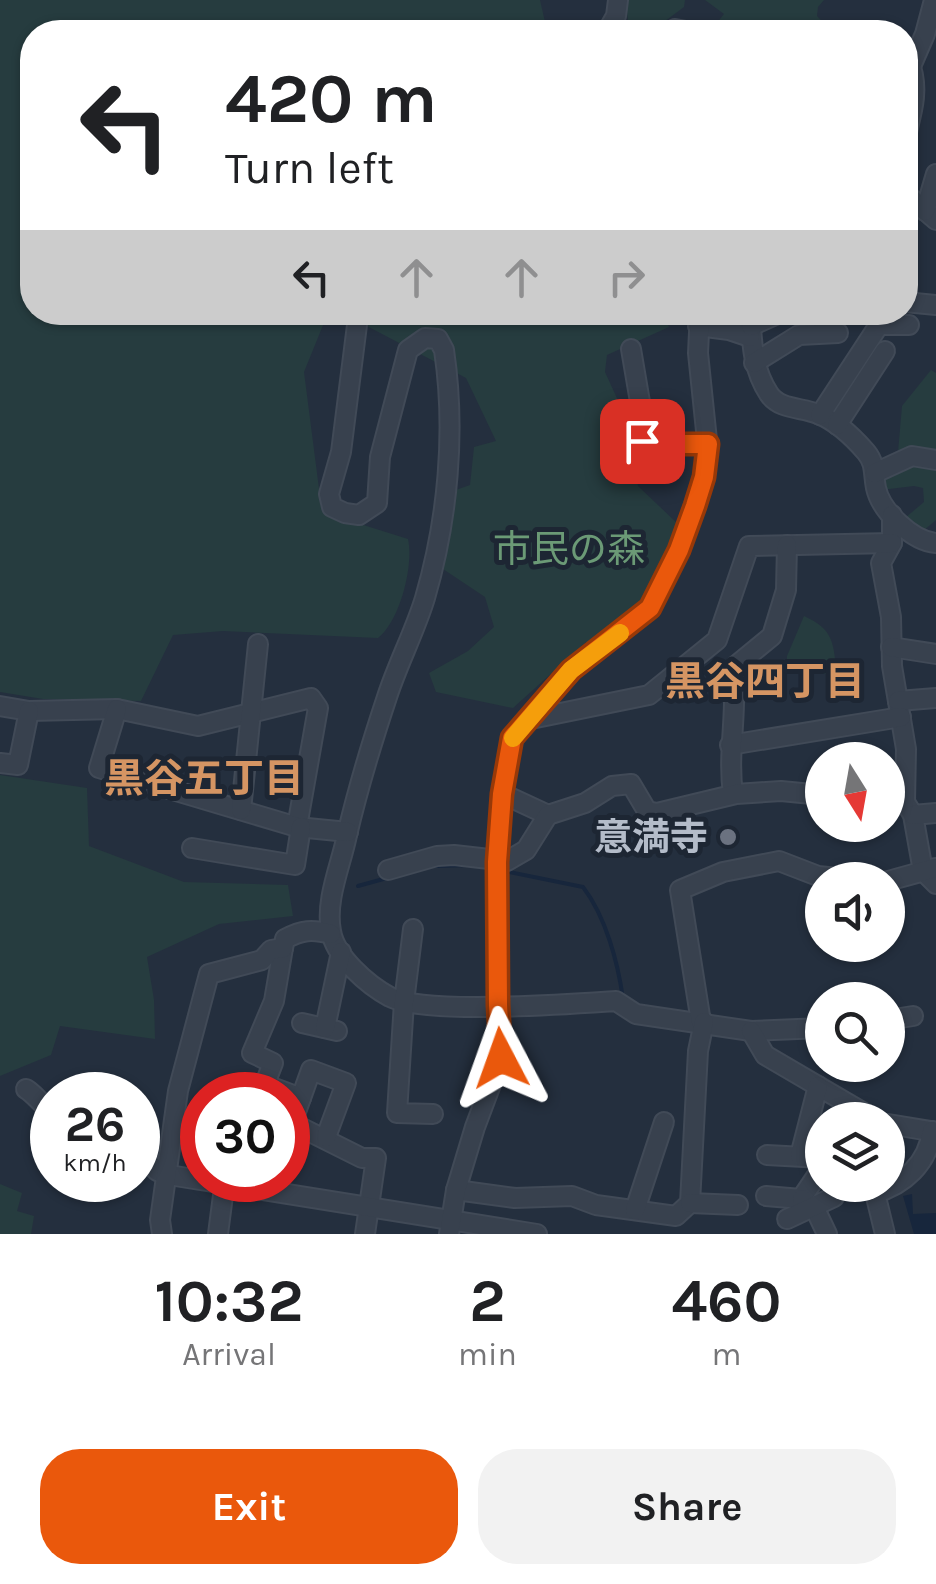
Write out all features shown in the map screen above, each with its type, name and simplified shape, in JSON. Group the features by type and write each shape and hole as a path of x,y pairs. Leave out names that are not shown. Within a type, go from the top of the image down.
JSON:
{"street":[{"path":"918,45 934,0"},
{"path":"930,215 936,174"},
{"path":"357,325 341,452 330,494 332,507 359,515 376,503 380,456 408,350 425,338 438,339 444,350 449,452 438,540 425,598 388,695 352,808 330,912 331,934 342,952 374,986 404,1002 616,1002 636,1014 755,1039 805,1031"},
{"path":"450,1227 474,1127 501,1058 497,868 502,794 512,738 571,670 650,608 679,550 704,477 708,444 699,325"},
{"path":"715,325 729,330 751,325 754,363 770,396 780,404 820,415 838,425 874,461 876,492 892,515 928,542 936,543"},
{"path":"820,415 879,325 909,325"},
{"path":"754,363 799,335 838,333"},
{"path":"631,350 642,441 708,444"},
{"path":"838,425 885,350"},
{"path":"875,473 912,456 936,460"},
{"path":"892,515 892,543 880,564 891,617 890,647 905,742"},
{"path":"531,718 650,695 717,640 750,546 892,543"},
{"path":"733,794 732,668 772,636 786,590 786,545"},
{"path":"241,810 258,644"},
{"path":"890,647 936,654"},
{"path":"0,706 30,711 118,710 198,726 311,698 318,708 295,866 192,848"},
{"path":"730,746 936,698"},
{"path":"118,710 99,768 299,827 348,832"},
{"path":"0,763 18,765 30,711"},
{"path":"497,868 526,850 548,816 585,803 612,786 631,784 648,811 657,813 733,794 781,790 805,793"},
{"path":"502,794 548,816"},
{"path":"905,806 936,813"},
{"path":"905,812 932,874 905,878"},
{"path":"388,870 436,856 454,855 497,868"},
{"path":"690,1204 703,1026 680,890 724,872 779,862 805,871"},
{"path":"269,1072 273,1063 252,1053 274,1001 284,938 312,929 331,934"},
{"path":"414,929 404,1002 397,1113 433,1114"},
{"path":"162,1234 160,1220 178,1091 209,974 262,960 272,950 282,948"},
{"path":"302,1023 331,1030 342,952"},
{"path":"905,1017 913,1016"},
{"path":"755,1039 765,1055 818,1086 837,1102"},
{"path":"310,1073 346,1084 326,1137"},
{"path":"800,1156 818,1086"},
{"path":"26,1089 30,1091"},
{"path":"635,1210 664,1122"},
{"path":"885,1234 875,1193 896,1188 914,1170 930,1146 934,1131 905,1127"},
{"path":"310,1130 362,1158 376,1158 365,1234"},
{"path":"767,1155 805,1156"},
{"path":"160,1172 180,1176"},
{"path":"456,1190 515,1198 572,1196 596,1205 676,1216 690,1204 738,1205"},
{"path":"310,1194 450,1227 527,1233"},
{"path":"766,1196 805,1202"},
{"path":"218,1234 222,1202"},
{"path":"787,1219 806,1202 827,1234"},
{"path":"664,1234 666,1214"}],"green space":[{"path":"0,0 540,0 545,20 20,20 20,325 323,325 304,372 322,512 408,539 409,563 399,606 378,638 223,631 173,635 141,701 43,699 0,692"},
{"path":"626,0 685,0 684,7 666,20 628,20"},
{"path":"705,0 824,0 818,7 821,20 719,20 724,14"},
{"name":"市民の森","path":"365,325 669,327 607,355 605,372 626,418 638,486 679,525 645,601 594,643 586,642 513,708 436,692 429,673 468,651 494,627 485,597 437,565 450,492 470,485 474,447 496,441 466,378"},
{"path":"931,370 936,373 936,520 923,531 905,518 924,502 923,488 881,490 879,475 897,464 902,406"},
{"path":"804,616 827,633 837,674 787,673 787,656"},
{"path":"0,775 87,788 89,846 184,882 288,885 293,916 219,924 147,957 155,1039 60,1026 51,1055 0,1076"},
{"path":"0,1184 22,1193 17,1211 34,1216 31,1234 0,1234"}],"water":[{"path":"912,1194 913,1214 936,1213 936,1234 914,1234 905,1196"}],"waterway":[{"path":"435,866 470,865"},
{"path":"504,871 583,887 610,941 623,999"},
{"path":"358,886 387,878"}],"slow traffic":[{"path":"513,738 571,670 620,633"}],"place":[{"name":"意満寺","path":"728,837"}],"district":[{"name":"黒谷四丁目","path":"765,681"},
{"name":"黒谷五丁目","path":"204,778"}],"route":[{"path":"501,1058 497,862 502,794 512,738 571,670 650,608 679,550 704,477 708,444 642,441"}]}
